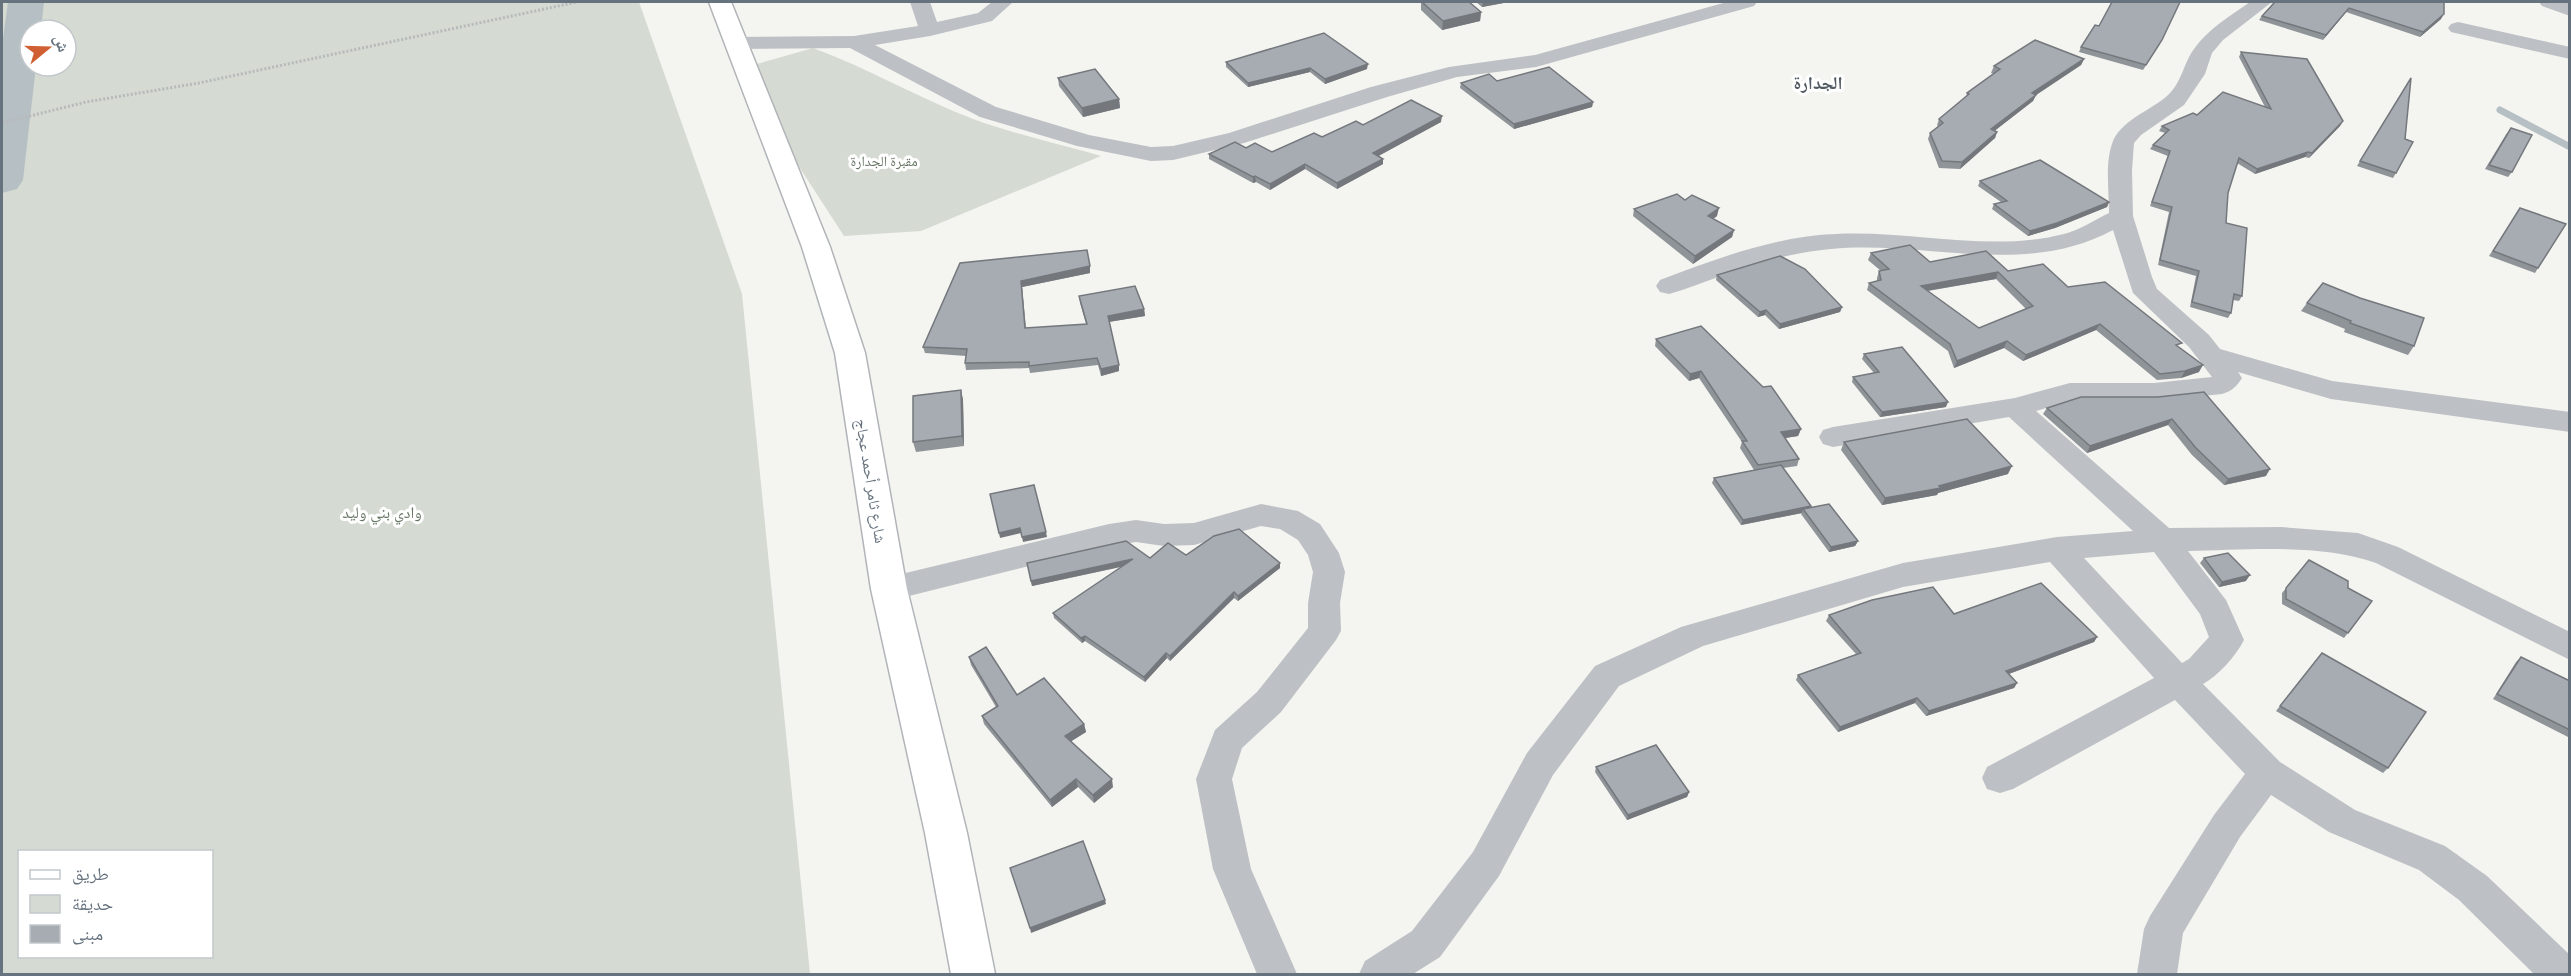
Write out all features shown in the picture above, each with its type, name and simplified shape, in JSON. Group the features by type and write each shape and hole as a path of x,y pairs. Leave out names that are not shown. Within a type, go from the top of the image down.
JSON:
{"main road":[{"name":"شارع ثامر أحمد عجاج","path":"720,2 816,247 850,353 889,589 946,833 973,975"}],"street":[{"path":"920,2 930,30"},
{"path":"736,43 854,42 930,30 985,17 1003,2"},
{"path":"854,42 988,112 1085,141 1151,154 1173,153 1236,138 1379,92 1456,71 1536,61 1747,2"},
{"path":"1833,437 2015,407 2070,392 2154,392 2222,385 2228,378 2213,356 2146,293 2121,216 2120,170 2123,144 2133,130 2176,100 2194,74 2202,52 2216,36 2262,2"},
{"path":"2458,28 2570,53"},
{"path":"1669,286 1726,265 1813,243 1885,241 1973,249 2016,249 2069,241 2121,216"},
{"path":"2213,356 2331,390 2570,422"},
{"path":"2000,778 2200,669 2227,640 2214,609 2162,540 2015,407"},
{"path":"889,589 1109,535 1136,531 1164,535 1194,534 1261,515 1287,519 1308,532 1323,553 1329,572 1324,603 1324,631 1269,702 1227,740 1214,779 1232,869 1277,975"},
{"path":"1379,975 1426,944 1486,864 1540,764 1607,676 1693,636 1903,575 2057,549 2162,540 2281,537 2358,544 2424,573 2570,648"},
{"path":"2057,549 2178,681 2267,773 2342,821 2432,858 2473,888 2561,975"},
{"path":"2157,975 2164,928 2227,826 2267,773"}],"path":[{"path":"2,123 86,102 222,78 577,2"}],"green space":[{"name":"وادي بني وليد","path":"2,2 639,2 742,294 810,974 2,974"},
{"name":"مقبرة الجدارة","path":"813,48 973,119 1101,156 921,231 844,236 783,142 757,64"}],"building":[{"path":"1422,2 1469,2 1481,12 1443,21"},
{"path":"2112,2 2180,2 2162,40 2146,65 2081,47 2095,25 2099,26"},
{"path":"2275,2 2444,2 2444,14 2423,32 2349,8 2326,35 2262,16"},
{"path":"1324,33 1368,64 1325,79 1310,68 1248,83 1226,62"},
{"path":"2035,40 2084,59 2032,93 2036,95 1991,129 1997,132 1962,162 1942,161 1930,133 1943,123 1939,119 1969,94 1967,93 2000,69 1994,66"},
{"path":"2241,52 2307,59 2343,121 2312,153 2308,152 2257,169 2239,158 2228,193 2226,223 2247,228 2242,296 2234,294 2231,313 2192,302 2199,271 2160,260 2172,207 2152,202 2170,151 2153,145 2169,130 2162,126 2193,113 2197,115 2223,92 2271,109"},
{"path":"1549,67 1593,102 1514,124 1461,83 1489,74 1497,81"},
{"path":"1095,69 1119,99 1082,108 1058,78"},
{"path":"2411,78 2405,139 2413,142 2396,173 2360,161"},
{"path":"1411,100 1442,116 1373,153 1383,159 1337,183 1305,164 1270,184 1209,154 1235,142 1246,148 1255,143 1272,152 1314,133 1322,137 1356,121 1363,125"},
{"path":"2511,128 2532,135 2512,172 2489,165"},
{"path":"2040,160 2109,202 2030,231 1994,204 2007,201 1980,181"},
{"path":"1677,194 1685,200 1692,195 1719,208 1708,216 1734,230 1695,256 1634,209"},
{"path":"2520,208 2566,224 2538,268 2493,251"},
{"path":"1910,245 1930,262 1986,251 2008,271 2043,264 2068,287 2105,282 2182,343 2176,345 2203,365 2185,371 2160,374 2100,324 2026,355 2007,341 1957,361 1950,344 1869,283 1881,280 1879,271 1889,269 1871,253","holes":["1998,272 2033,306 1979,328 1921,286"]},
{"path":"1087,250 1090,266 1021,281 1025,328 1087,324 1079,296 1135,286 1144,309 1108,316 1119,365 1101,369 1097,358 1029,366 1029,362 965,363 967,349 923,347 960,263"},
{"path":"1780,256 1805,269 1842,307 1780,324 1766,310 1760,312 1717,275"},
{"path":"2323,283 2360,298 2424,318 2414,346 2350,323 2351,321 2307,303"},
{"path":"1701,326 1763,387 1771,386 1801,429 1781,432 1799,459 1758,465 1742,441 1747,441 1701,371 1690,374 1656,339"},
{"path":"1902,347 1948,402 1882,412 1853,377 1879,372 1864,354"},
{"path":"961,390 962,436 913,442 913,396"},
{"path":"2204,392 2270,469 2228,479 2196,448 2172,419 2090,446 2047,408 2081,397 2158,397"},
{"path":"1967,419 2012,466 1939,486 1941,488 1885,498 1844,442"},
{"path":"1781,465 1811,506 1743,520 1714,478"},
{"path":"1034,485 1046,532 1022,537 1020,528 999,533 990,494"},
{"path":"1829,504 1858,541 1831,547 1803,509"},
{"path":"1239,529 1280,563 1238,596 1234,592 1170,656 1166,653 1144,677 1085,636 1081,638 1053,613 1133,559 1031,581 1027,563 1126,541 1150,558 1168,543 1186,555 1214,536"},
{"path":"2228,553 2250,575 2222,582 2204,558"},
{"path":"2309,560 2348,581 2348,588 2372,601 2348,633 2286,599 2286,588"},
{"path":"2041,583 2097,637 2006,671 2017,683 1929,711 1917,698 1840,727 1798,675 1861,653 1829,615 1872,600 1933,587 1954,614"},
{"path":"986,647 1017,695 1044,678 1084,724 1065,736 1112,779 1093,795 1076,779 1050,800 982,716 998,706 969,657"},
{"path":"2322,653 2426,712 2388,768 2280,706"},
{"path":"2521,657 2570,681 2570,730 2497,694"},
{"path":"1656,745 1689,792 1628,815 1596,767"},
{"path":"1083,841 1105,900 1030,928 1010,868"}],"waterway":[{"name":"وادي بني وليد","path":"2,180 26,2"},
{"path":"2500,110 2570,147"}],"district":[{"name":"الجدارة","path":"1818,82"}]}
